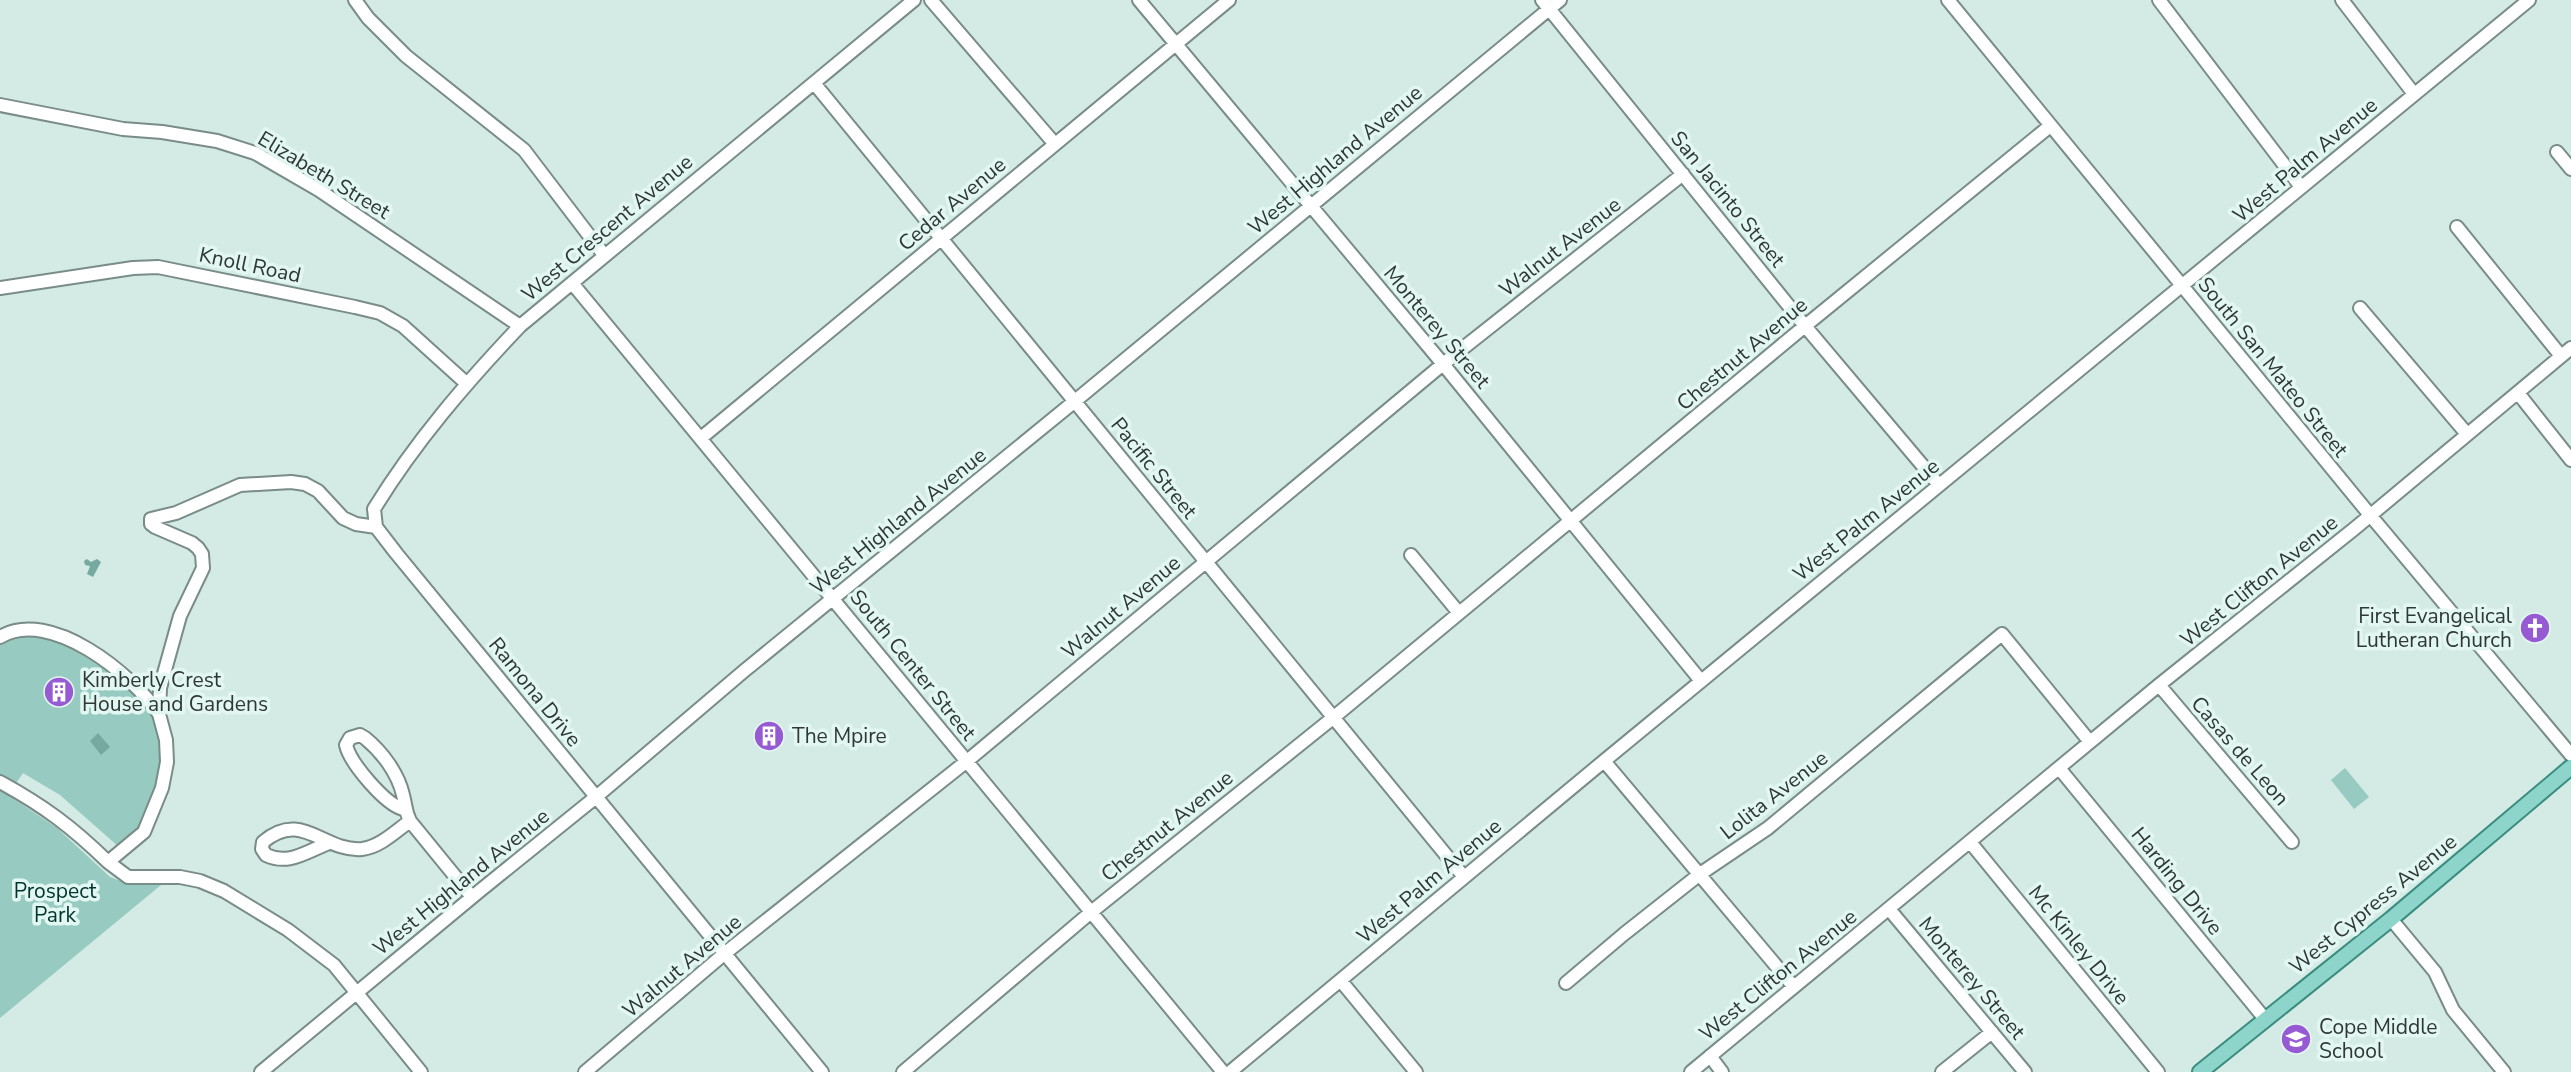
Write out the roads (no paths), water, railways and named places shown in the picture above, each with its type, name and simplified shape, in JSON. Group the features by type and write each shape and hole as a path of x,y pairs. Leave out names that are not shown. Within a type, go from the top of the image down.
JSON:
{"main road":[{"name":"West Cypress Avenue","path":"2200,1072 2391,919 2571,766"}],"street":[{"path":"355,0 368,18 406,56 524,150 604,255"},
{"path":"931,0 1054,143"},
{"name":"Monterey Street","path":"1139,0 1443,364 1701,681"},
{"name":"Cedar Avenue","path":"701,438 1229,0"},
{"name":"South San Mateo Street","path":"1948,0 2370,515 2571,755"},
{"path":"2159,0 2301,187"},
{"path":"2342,0 2414,94"},
{"name":"West Palm Avenue","path":"1230,1072 2529,0"},
{"name":"West Crescent Avenue","path":"376,527 374,509 421,441 466,383 520,326 909,2"},
{"name":"San Jacinto Street","path":"1551,3 1805,326 1939,485"},
{"name":"West Highland Avenue","path":"261,1072 1311,206 1551,3"},
{"name":"Pacific Street","path":"814,83 1464,877"},
{"name":"Elizabeth Street","path":"0,104 123,129 217,141 255,153 319,190 520,326"},
{"name":"Chestnut Avenue","path":"903,1072 1090,913 1334,717 2050,126"},
{"path":"2557,152 2571,169"},
{"name":"Walnut Avenue","path":"585,1072 724,954 967,761 1443,364 1683,174"},
{"path":"2457,227 2566,352"},
{"name":"Knoll Road","path":"0,288 132,268 158,267 295,294 392,318 466,383"},
{"name":"South Center Street","path":"572,283 1223,1072"},
{"path":"2360,307 2467,434"},
{"name":"West Clifton Avenue","path":"1691,1072 2566,352"},
{"path":"2518,393 2571,460"},
{"path":"108,862 144,832 162,788 167,762 166,740 159,714 160,688 180,617 200,576 203,561 198,548 192,542 155,527 151,524 151,519 176,513 240,485 291,482 305,484 318,491 343,518 356,524 376,527"},
{"name":"Ramona Drive","path":"376,527 822,1072"},
{"path":"1410,555 1459,613"},
{"path":"0,637 7,633 37,629 59,634 135,683 159,714"},
{"name":"Lolita Avenue","path":"1566,983 1700,874 1768,828 2002,634 2090,742"},
{"name":"Casas de Leon","path":"2159,685 2292,842"},
{"path":"403,809 386,800 349,755 346,745 350,738 365,738 393,770 403,794 403,809 410,821 472,897"},
{"path":"1604,761 1794,987"},
{"name":"Harding Drive","path":"2059,768 2265,1019"},
{"path":"0,782 41,805 76,831 128,877 180,877 200,881 223,891 288,930 324,956 357,992 421,1072"},
{"path":"329,843 361,849 377,844 410,821"},
{"name":"Mc Kinley Drive","path":"1970,842 2158,1072"},
{"name":"Monterey Street","path":"1889,909 2025,1072"},
{"path":"2391,919 2435,972 2453,1010 2504,1072"},
{"path":"1341,981 1416,1072"},
{"path":"1942,1072 1992,1032"},
{"path":"1710,1056 1722,1072"}],"place":[{"name":"First Evangelical Lutheran Church","path":"2535,628"},
{"name":"Kimberly Crest House and Gardens","path":"59,692"},
{"name":"The Mpire","path":"769,736"},
{"name":"Cope Middle School","path":"2296,1039"}],"park label":[{"name":"Prospect Park","path":"55,903"}]}
